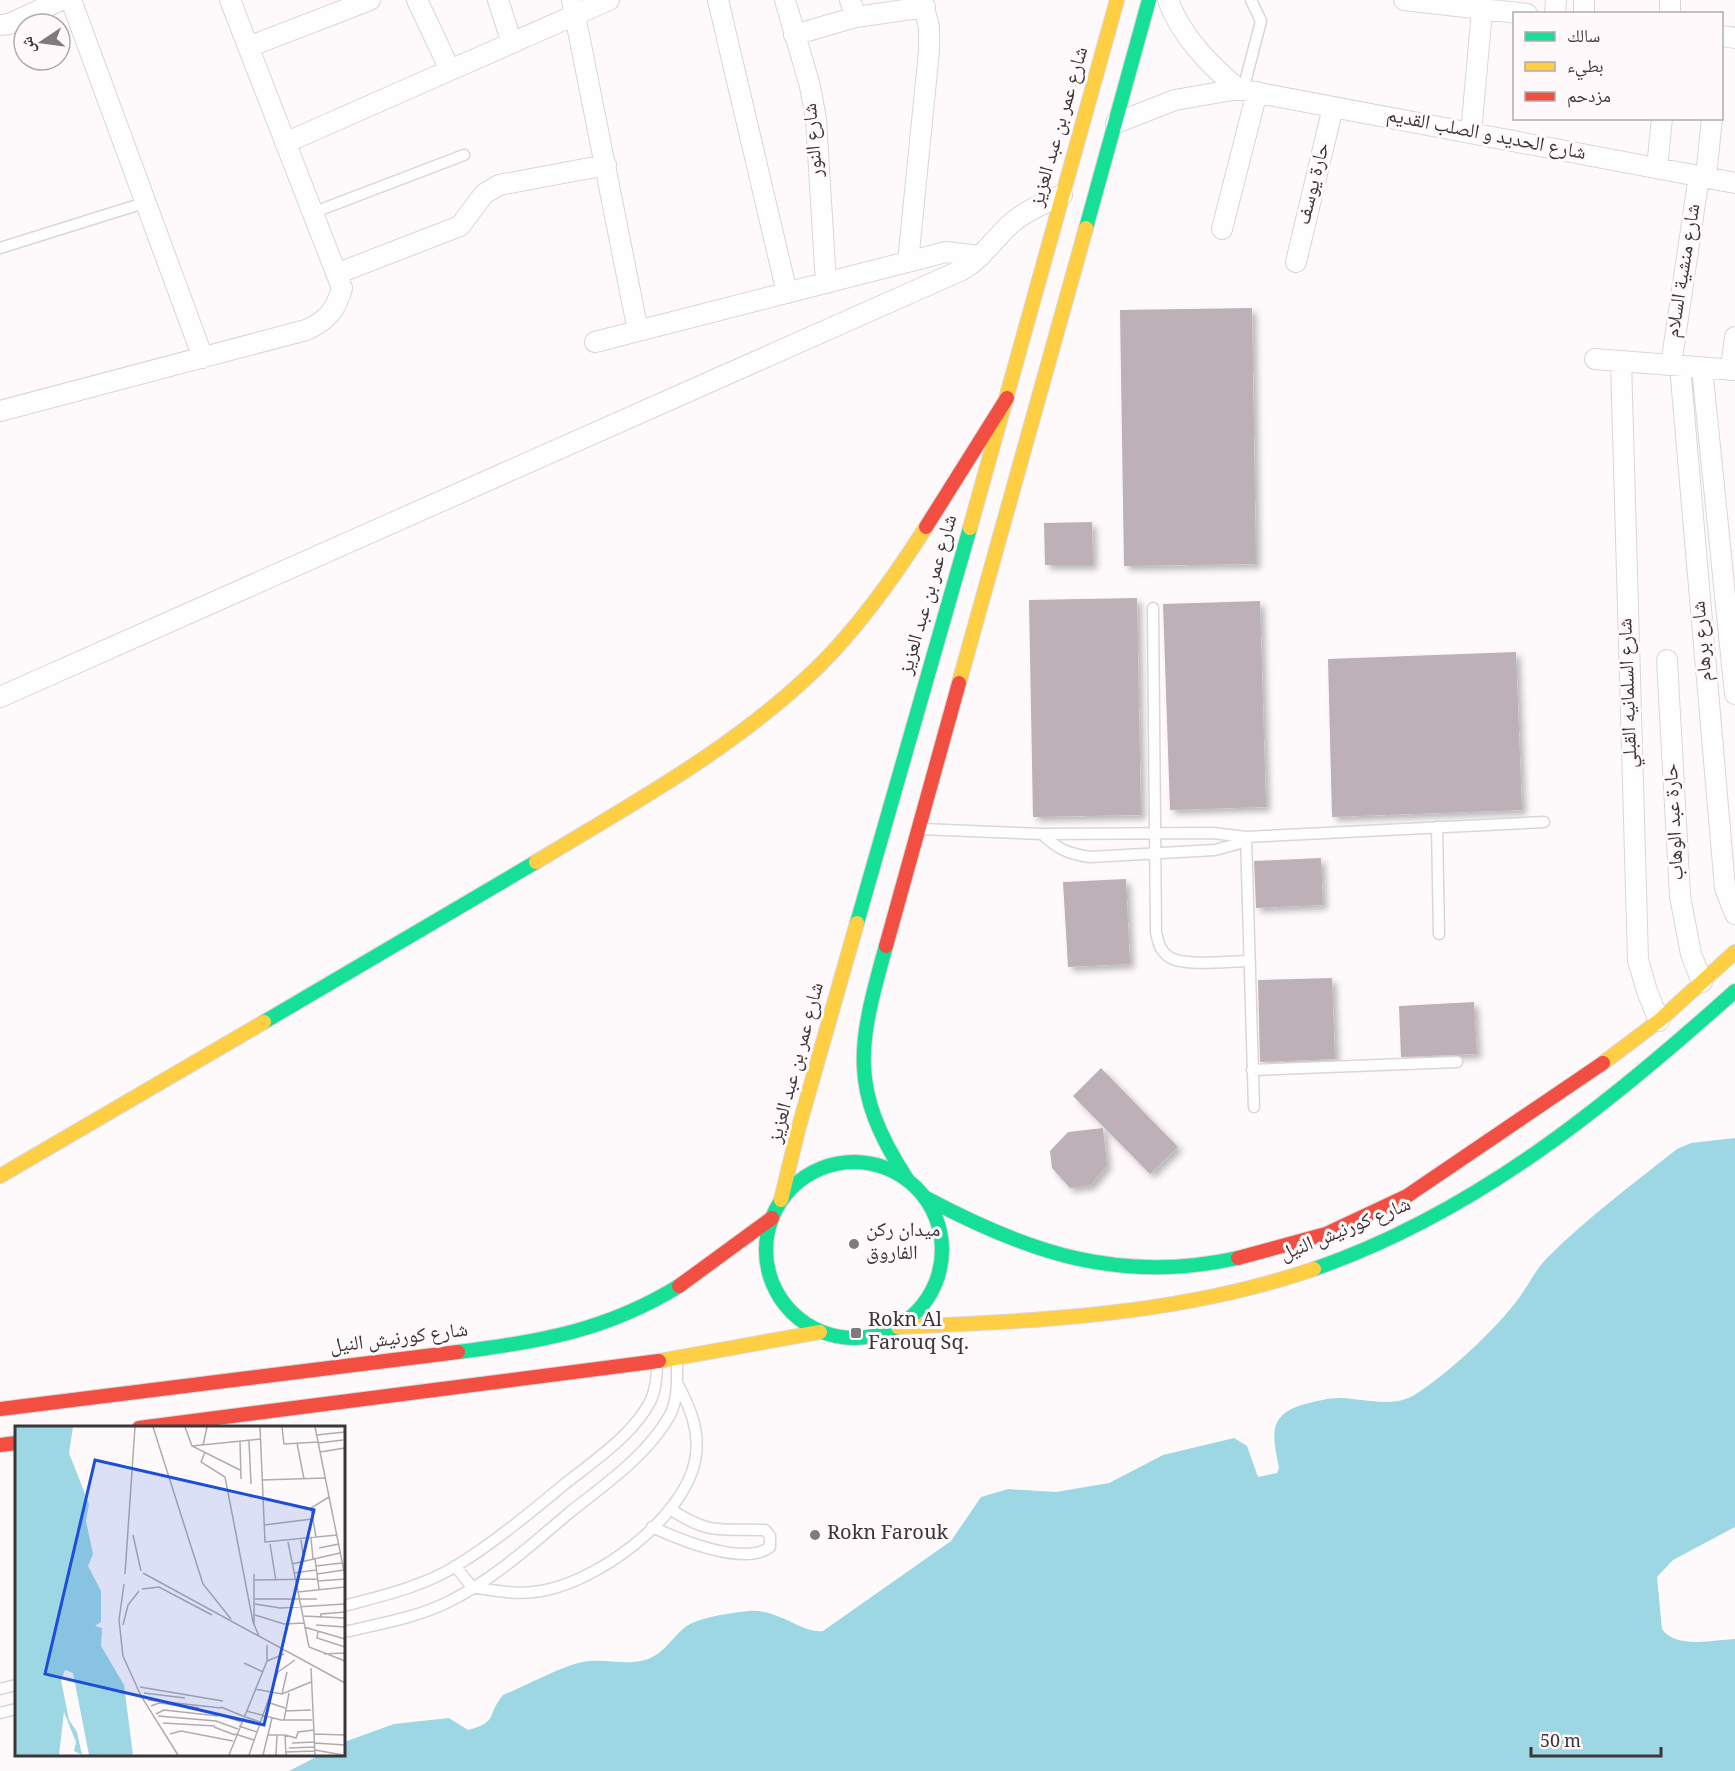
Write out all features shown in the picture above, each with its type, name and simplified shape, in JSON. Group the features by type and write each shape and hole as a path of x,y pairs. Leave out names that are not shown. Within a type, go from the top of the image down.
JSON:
{"main road":[{"name":"شارع عمر بن عبد العزيز","path":"781,1200 801,1119 1007,398 1117,0"},
{"path":"907,1179 875,1165 840,1163 817,1170 797,1183 781,1200 772,1218 766,1240 767,1263 773,1285 784,1304 800,1321 820,1332 846,1339 873,1337 898,1327 926,1303 941,1269 941,1232 926,1198 907,1179 882,1142 866,1100 862,1055 868,1011 1149,0"},
{"path":"0,1176 504,881 686,771 765,716 822,663 872,605 916,542 1007,398"},
{"name":"شارع كورنيش النيل","path":"926,1198 988,1232 1054,1255 1124,1266 1194,1265 1303,1242 1335,1230 1406,1197 1566,1089 1659,1021 1735,952"},
{"name":"شارع كورنيش النيل","path":"898,1327 1088,1317 1187,1302 1285,1277 1374,1246 1458,1203 1548,1144 1633,1078 1735,991"},
{"name":"شارع كورنيش النيل","path":"0,1409 519,1345 566,1335 629,1313 667,1292 730,1252 772,1218"},
{"path":"154,1426 656,1361 820,1332"},
{"path":"0,1445 15,1443"}],"street":[{"path":"0,25 9,24 61,0"},
{"path":"71,0 203,358"},
{"path":"0,411 203,358 320,324 338,302 342,288 230,0"},
{"path":"248,47 370,0"},
{"path":"417,0 450,70"},
{"path":"498,0 512,43"},
{"path":"285,143 512,43 574,7 609,0"},
{"path":"718,0 787,293"},
{"name":"شارع النور","path":"785,0 810,86 816,119 826,283"},
{"name":"شارع الحديد و الصلب القديم","path":"1167,0 1187,37 1210,65 1246,90"},
{"path":"1404,0 1483,4 1518,12"},
{"path":"794,35 853,9 923,4 929,27 928,61 908,262"},
{"path":"1471,133 1483,4"},
{"path":"574,7 638,332"},
{"path":"1222,229 1246,90"},
{"name":"شارع الحديد و الصلب القديم","path":"1116,123 1175,100 1246,90 1735,183"},
{"name":"حارة يوسف","path":"1296,262 1334,107"},
{"path":"1657,168 1662,120"},
{"name":"شارع منشية السلام","path":"1676,365 1712,120"},
{"path":"336,274 460,226 484,194 500,185 606,165"},
{"path":"0,696 962,270 980,256 1020,217 1062,195"},
{"path":"595,342 946,252 980,256"},
{"path":"1595,359 1733,370 1735,337"},
{"name":"شارع السلمانيه القبلي","path":"1620,361 1638,960 1659,1021"},
{"name":"شارع برهام","path":"1676,365 1725,888 1735,914"},
{"path":"1702,368 1735,694"},
{"name":"حارة عبد الوهاب","path":"1667,660 1680,896 1691,954 1702,982"}],"lane":[{"path":"1246,90 1261,21 1251,0"},
{"path":"312,213 464,155"},
{"path":"0,248 147,202"},
{"path":"1153,608 1156,932 1159,946 1168,957 1182,962 1249,961"},
{"path":"919,829 1042,834 1224,833 1246,837 1544,822"},
{"path":"1437,827 1439,934"},
{"path":"1042,834 1055,847 1071,855 1090,857 1226,848 1246,837"},
{"path":"1246,837 1254,1107"},
{"path":"1252,1070 1457,1062"},
{"path":"345,1632 416,1614 448,1602 537,1540 623,1469 654,1438 672,1413 677,1383 676,1356"},
{"path":"345,1606 419,1584 455,1566 515,1524 615,1442 650,1401 658,1379 656,1361"},
{"path":"455,1566 472,1587 506,1593 540,1591 574,1582 604,1567 652,1527 670,1509 686,1486 695,1461 696,1433 690,1407 677,1383"},
{"path":"652,1527 697,1546 716,1550 753,1552 770,1547 770,1536 765,1530 727,1532 707,1528 688,1521 670,1509"},
{"path":"0,1689 15,1685"},
{"path":"0,1710 15,1709"}],"water":[{"path":"1735,1138 1735,1527 1673,1560 1657,1577 1662,1629 1668,1635 1676,1639 1696,1642 1735,1639 1735,1771 289,1771 318,1756 345,1756 345,1742 394,1724 449,1718 468,1730 478,1727 488,1721 503,1695 558,1670 580,1663 589,1661 633,1662 648,1659 660,1652 690,1624 711,1617 759,1611 770,1613 807,1629 823,1631 951,1541 981,1497 1008,1489 1056,1492 1109,1483 1163,1455 1234,1438 1247,1446 1258,1477 1277,1473 1279,1468 1274,1437 1275,1428 1284,1414 1305,1404 1327,1399 1389,1402 1399,1401 1416,1394 1485,1337 1509,1311 1548,1257 1579,1228 1677,1149 1691,1143"}],"building":[{"path":"1252,308 1256,564 1124,566 1120,310"},
{"path":"1092,522 1093,565 1045,565 1044,523"},
{"path":"1137,598 1141,815 1033,817 1029,600"},
{"path":"1260,601 1266,807 1170,810 1163,604"},
{"path":"1516,652 1522,810 1332,817 1328,659"},
{"path":"1321,858 1323,905 1256,908 1254,861"},
{"path":"1126,879 1130,964 1068,967 1063,882"},
{"path":"1332,978 1335,1059 1260,1062 1258,980"},
{"path":"1474,1002 1477,1054 1401,1057 1399,1006"},
{"path":"1101,1068 1178,1147 1150,1174 1073,1096"},
{"path":"1103,1128 1107,1165 1091,1185 1070,1188 1052,1168 1050,1151 1068,1132"}],"traffic: fast":[{"path":"1086,228 1149,0"},
{"path":"857,923 970,528"},
{"path":"264,1022 536,862"},
{"path":"886,946 869,1012 864,1066 867,1092 875,1118 888,1147 907,1179"},
{"path":"1314,1269 1373,1246 1430,1218 1485,1186 1589,1114 1735,991"},
{"path":"854,1162 871,1163 888,1169 903,1177 916,1188 927,1201 935,1216 941,1233 942,1250 941,1267 935,1284 927,1299 916,1312 903,1323 888,1331 871,1337 854,1338 837,1337 820,1331 805,1323 792,1312 781,1299 773,1284 767,1267 766,1250 767,1233 773,1216 781,1201 792,1188 805,1177 820,1169 837,1163 854,1162"},
{"path":"926,1198 1002,1234 1039,1248 1076,1258 1115,1265 1154,1267 1195,1265 1238,1258"},
{"path":"458,1352 517,1344 573,1332 626,1313 679,1286"}],"traffic: slow":[{"path":"970,528 1117,0"},
{"path":"959,683 1086,228"},
{"path":"536,862 648,795 755,722 788,694 820,665 863,616 890,581 926,527"},
{"path":"781,1200 798,1130 857,923"},
{"path":"1603,1063 1660,1020 1735,952"},
{"path":"0,1176 264,1022"},
{"path":"898,1327 1056,1318 1160,1306 1212,1297 1314,1269"},
{"path":"659,1361 820,1332"}],"traffic: jam":[{"path":"926,527 1007,398"},
{"path":"886,946 959,683"},
{"path":"1238,1258 1326,1234 1407,1196 1603,1063"},
{"path":"679,1286 772,1218"},
{"path":"0,1409 458,1352"},
{"path":"155,1426 659,1361"},
{"path":"0,1445 15,1443"}],"place":[{"name":"ميدان ركن الفاروق","path":"854,1244"},
{"name":"Rokn Al Farouq Sq.","path":"856,1333"},
{"name":"Rokn Farouk","path":"815,1535"}]}
